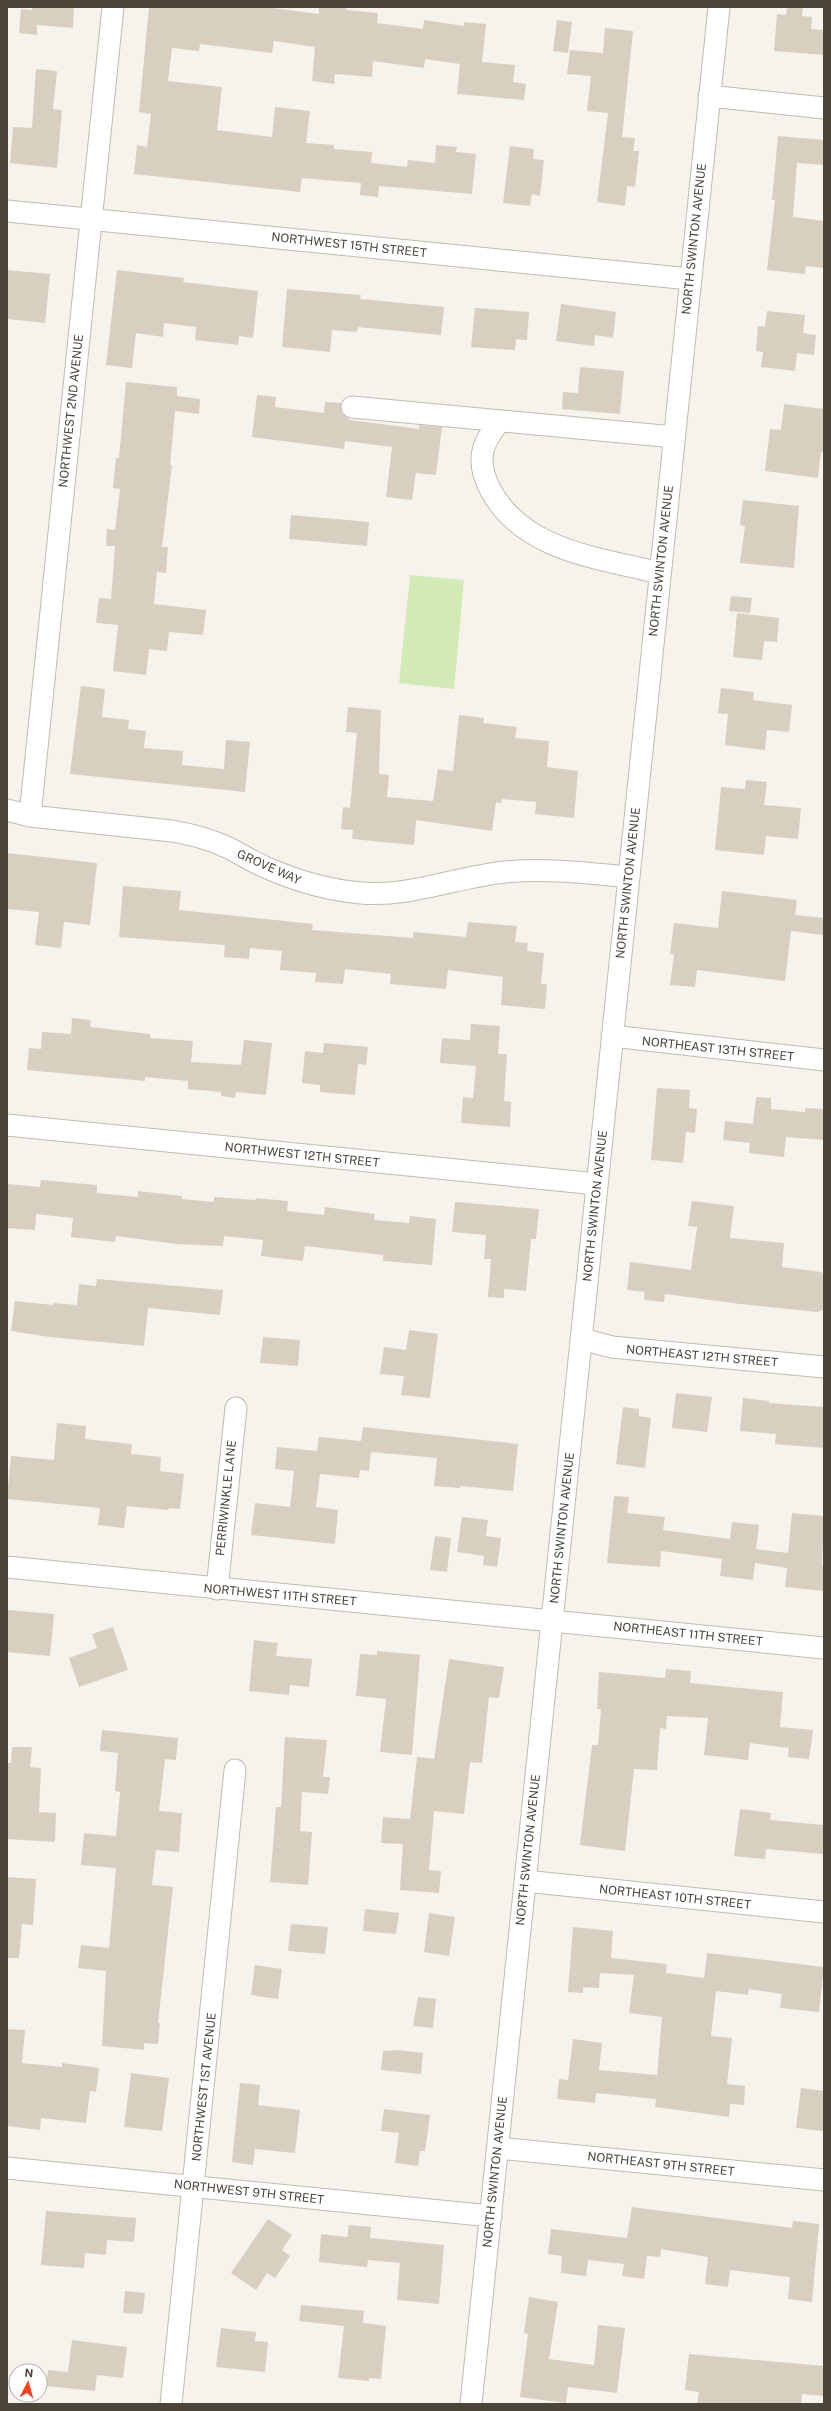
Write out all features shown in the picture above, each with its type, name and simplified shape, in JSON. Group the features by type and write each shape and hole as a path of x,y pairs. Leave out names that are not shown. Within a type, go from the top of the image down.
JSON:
{"street":[{"name":"NORTHWEST 2ND AVENUE","path":"30,816 113,7"},
{"name":"NORTH SWINTON AVENUE","path":"471,2404 719,7"},
{"path":"709,96 824,108"},
{"name":"NORTHWEST 15TH STREET","path":"7,211 690,279"},
{"path":"352,407 674,437"},
{"path":"499,421 484,447 481,462 486,483 495,499 510,518 538,538 563,548 660,573"},
{"name":"GROVE WAY","path":"7,810 30,816 172,831 194,835 221,845 263,867 295,880 328,888 362,893 396,893 504,872 548,870 629,876"},
{"name":"NORTHEAST 13TH STREET","path":"612,1036 824,1060"},
{"name":"NORTHWEST 12TH STREET","path":"7,1125 597,1184"},
{"name":"NORTHEAST 12TH STREET","path":"582,1339 612,1347 824,1367"},
{"name":"PERRIWINKLE LANE","path":"217,1589 236,1408"},
{"name":"NORTHWEST 11TH STREET","path":"7,1567 217,1589 552,1620"},
{"name":"NORTHEAST 11TH STREET","path":"552,1620 824,1648"},
{"name":"NORTHWEST 1ST AVENUE","path":"171,2404 235,1770"},
{"name":"NORTHEAST 10TH STREET","path":"525,1881 824,1912"},
{"name":"NORTHEAST 9TH STREET","path":"498,2148 824,2180"},
{"name":"NORTHWEST 9TH STREET","path":"7,2168 490,2216"}],"green space":[{"path":"410,575 464,580 454,689 399,683"}],"building":[{"path":"32,7 74,7 73,28 37,25 37,35 19,33 21,9 32,10"},
{"path":"149,7 265,7 319,14 319,7 346,7 346,10 378,13 377,23 423,29 424,20 464,26 464,22 486,24 482,62 515,65 513,82 526,84 524,100 457,94 460,64 425,59 424,68 373,61 372,77 335,74 334,84 312,81 315,47 274,41 272,53 200,44 199,51 172,48 168,81 222,87 217,130 272,137 275,107 310,111 306,143 334,145 334,149 372,152 371,163 407,167 408,160 435,163 436,145 457,147 456,152 476,154 472,194 379,186 378,197 360,195 361,183 302,178 300,192 134,174 137,145 147,147 151,114 139,112"},
{"path":"787,7 803,7 802,16 812,17 811,29 824,30 824,55 774,51 777,14 786,15"},
{"path":"557,20 572,22 568,53 553,51"},
{"path":"605,28 633,31 622,137 635,138 633,151 639,151 635,187 627,186 625,206 597,202 608,113 587,111 591,76 567,74 570,50 603,53"},
{"path":"36,69 57,71 53,109 62,110 57,168 10,163 13,127 32,128"},
{"path":"778,136 824,140 824,165 797,163 793,217 824,221 824,268 806,266 805,274 767,270 775,200 772,200"},
{"path":"510,146 534,149 533,159 544,160 540,196 532,194 530,206 503,203"},
{"path":"7,270 50,274 45,323 7,319"},
{"path":"117,270 184,278 183,282 258,291 253,338 239,336 238,345 195,340 196,327 164,323 163,337 136,333 132,368 106,365"},
{"path":"287,289 361,295 360,299 444,307 441,335 358,327 357,332 332,330 330,352 282,347"},
{"path":"561,304 616,312 613,338 595,335 594,346 556,341"},
{"path":"475,308 529,312 527,340 516,339 515,350 471,347"},
{"path":"767,311 805,315 803,333 816,335 814,355 797,353 795,371 761,367 763,352 756,351 758,326 765,327"},
{"path":"580,367 624,371 620,414 562,409 563,392 578,393"},
{"path":"126,382 177,387 177,396 200,399 199,414 175,411 170,465 172,465 162,547 168,547 166,573 157,572 154,604 206,610 203,635 169,632 167,651 149,649 146,675 113,671 118,625 96,623 99,598 111,599 115,546 106,546 107,529 115,530 120,489 113,488 116,458 119,458"},
{"path":"257,395 276,397 275,407 324,413 325,402 341,403 341,412 350,420 419,429 419,425 442,427 436,475 416,473 412,500 386,497 392,447 345,441 344,449 252,437"},
{"path":"784,404 824,409 824,453 821,452 818,478 765,471 770,429 781,430"},
{"path":"743,500 799,506 794,568 740,563 745,526 740,525"},
{"path":"291,515 369,522 367,546 289,539"},
{"path":"731,596 752,598 750,613 729,611"},
{"path":"737,613 779,618 777,642 764,641 762,660 733,657"},
{"path":"81,686 105,689 102,717 129,720 128,729 146,731 144,748 183,751 182,765 224,769 226,740 250,742 245,792 70,774"},
{"path":"721,688 754,692 753,700 792,705 789,732 767,730 765,750 725,745 728,714 718,713"},
{"path":"348,707 381,710 379,774 389,775 387,797 433,801 438,769 453,771 459,715 484,718 483,723 517,727 515,738 549,741 547,767 578,771 574,818 535,814 536,802 502,799 501,803 496,802 492,831 416,820 414,845 352,839 353,830 341,829 343,807 350,808 357,733 346,732"},
{"path":"746,780 767,782 764,805 801,808 798,839 766,836 764,855 715,850 721,787 745,789"},
{"path":"7,853 97,863 90,925 64,922 61,948 35,945 39,912 7,909"},
{"path":"123,886 181,891 179,910 313,924 312,930 413,938 413,932 466,937 468,922 517,926 515,942 528,943 527,951 544,953 541,984 547,984 545,1009 501,1005 503,977 448,970 446,989 390,984 391,974 345,969 343,984 315,982 316,973 280,970 282,951 250,948 249,959 224,957 225,945 119,937"},
{"path":"722,891 797,900 795,915 824,918 824,935 791,931 785,981 697,970 695,987 670,985 674,954 670,954 674,923 718,928"},
{"path":"72,1018 91,1020 90,1027 150,1034 150,1038 193,1041 191,1062 241,1065 244,1040 272,1043 266,1095 236,1092 235,1098 221,1096 221,1092 188,1089 188,1081 145,1077 145,1081 27,1070 29,1048 41,1049 42,1032 71,1034"},
{"path":"471,1024 500,1026 498,1054 507,1054 504,1101 511,1102 510,1127 461,1123 463,1097 473,1098 476,1066 440,1063 442,1038 470,1040"},
{"path":"324,1043 368,1047 366,1065 358,1064 355,1095 320,1092 320,1085 302,1083 305,1051 323,1053"},
{"path":"657,1088 690,1090 689,1108 697,1109 695,1133 686,1132 683,1163 651,1160"},
{"path":"756,1097 771,1098 771,1109 805,1112 805,1108 824,1109 824,1140 786,1137 784,1157 749,1153 750,1143 723,1140 725,1121 753,1124"},
{"path":"41,1180 97,1185 97,1193 138,1197 138,1191 182,1196 182,1199 214,1202 214,1197 256,1200 256,1198 288,1201 287,1211 324,1215 325,1207 375,1214 374,1220 409,1223 410,1216 436,1219 432,1265 383,1261 383,1255 305,1246 303,1261 261,1256 263,1240 224,1236 223,1246 176,1244 116,1236 115,1242 71,1237 73,1218 36,1214 35,1230 7,1228 7,1184 40,1187"},
{"path":"692,1201 734,1206 730,1238 784,1243 782,1267 822,1272 824,1275 824,1310 817,1312 665,1294 664,1302 644,1300 645,1292 627,1290 630,1262 691,1270 697,1227 688,1226"},
{"path":"455,1202 539,1209 536,1239 531,1239 526,1291 504,1289 504,1298 488,1297 491,1259 484,1259 486,1235 452,1232"},
{"path":"97,1279 223,1290 220,1315 148,1308 144,1346 50,1337 11,1331 15,1301 53,1305 54,1303 77,1305 79,1284 96,1286"},
{"path":"409,1330 438,1334 430,1398 401,1395 404,1376 380,1374 384,1347 406,1350"},
{"path":"263,1337 300,1340 298,1366 260,1363"},
{"path":"676,1393 712,1397 707,1432 672,1428"},
{"path":"743,1398 769,1401 769,1403 824,1407 824,1448 775,1444 776,1434 740,1431"},
{"path":"623,1407 639,1409 639,1416 651,1418 645,1468 616,1464"},
{"path":"57,1423 86,1426 85,1439 132,1444 131,1454 161,1457 160,1471 184,1474 180,1509 169,1508 168,1510 127,1506 124,1528 98,1525 100,1508 7,1499 11,1456 54,1460"},
{"path":"363,1427 518,1444 513,1491 461,1486 460,1488 434,1486 437,1458 371,1452 369,1471 360,1470 359,1478 320,1474 316,1507 338,1510 335,1544 251,1535 255,1503 290,1507 294,1471 275,1469 277,1447 317,1451 319,1437 361,1441"},
{"path":"614,1496 629,1497 627,1513 665,1517 663,1530 730,1539 732,1522 759,1525 756,1549 788,1553 792,1513 824,1516 822,1566 824,1567 824,1591 785,1587 787,1568 755,1563 753,1580 720,1576 722,1559 661,1551 660,1567 607,1563"},
{"path":"462,1517 488,1520 486,1536 501,1538 497,1567 483,1565 484,1556 457,1552"},
{"path":"435,1536 451,1538 447,1572 430,1570"},
{"path":"7,1610 54,1614 50,1656 7,1652"},
{"path":"113,1627 128,1670 79,1687 69,1658 97,1648 92,1634"},
{"path":"254,1640 278,1643 276,1656 312,1659 309,1687 290,1685 289,1695 249,1691"},
{"path":"377,1651 420,1655 412,1755 380,1752 386,1699 356,1696 360,1654 377,1655"},
{"path":"449,1659 504,1667 499,1698 489,1697 482,1763 470,1762 464,1814 434,1811 429,1870 441,1871 439,1893 400,1890 403,1844 381,1843 383,1817 410,1819 417,1757 434,1759"},
{"path":"666,1669 691,1671 690,1683 783,1692 780,1727 813,1730 809,1759 788,1757 789,1748 750,1743 748,1760 704,1755 708,1718 667,1716 666,1729 660,1728 657,1770 634,1769 625,1851 580,1845 592,1745 598,1745 601,1709 597,1709 599,1672 665,1678"},
{"path":"102,1730 178,1738 176,1760 165,1759 159,1811 182,1813 179,1852 156,1850 152,1885 173,1887 158,2023 160,2023 158,2044 144,2043 144,2050 102,2046 106,1971 78,1968 81,1945 109,1948 116,1868 81,1865 84,1833 116,1836 120,1792 115,1791 118,1753 100,1751"},
{"path":"285,1737 327,1740 323,1777 330,1777 328,1794 302,1792 300,1831 312,1832 308,1885 270,1882 276,1807 281,1807"},
{"path":"12,1747 32,1747 30,1767 41,1768 39,1812 56,1813 55,1842 7,1839 7,1763 11,1763"},
{"path":"740,1809 771,1813 770,1820 824,1825 824,1854 766,1849 765,1859 734,1856"},
{"path":"7,1877 36,1879 33,1925 22,1924 19,1958 7,1958"},
{"path":"365,1909 399,1913 396,1934 363,1931"},
{"path":"429,1913 455,1917 449,1956 424,1952"},
{"path":"291,1924 328,1927 325,1954 288,1951"},
{"path":"573,1927 613,1931 611,1958 667,1964 666,1973 704,1978 707,1953 824,1967 819,2012 780,2008 782,1994 749,1989 748,1995 716,1991 711,2036 732,2038 727,2084 745,2086 744,2105 730,2104 729,2117 655,2107 656,2099 596,2093 595,2103 557,2099 559,2079 568,2080 573,2039 602,2043 599,2070 657,2075 662,2017 629,2013 634,1975 600,1973 599,1988 583,1987 583,1993 568,1992"},
{"path":"255,1965 282,1969 278,1999 251,1995"},
{"path":"418,1997 436,1999 433,2028 413,2026"},
{"path":"7,2029 25,2030 22,2063 62,2067 62,2063 99,2068 96,2092 90,2091 86,2123 41,2118 40,2130 7,2126"},
{"path":"398,2050 423,2053 421,2074 381,2070 383,2051"},
{"path":"131,2073 169,2078 162,2131 124,2127"},
{"path":"240,2083 260,2085 258,2105 300,2110 295,2153 255,2149 253,2165 232,2162"},
{"path":"801,2088 824,2091 824,2131 796,2128"},
{"path":"384,2109 430,2115 425,2151 420,2151 418,2166 395,2163 399,2133 381,2131"},
{"path":"632,2207 792,2228 793,2221 819,2224 812,2302 788,2299 790,2277 730,2270 728,2287 705,2284 708,2257 661,2249 660,2257 647,2256 644,2279 622,2276 624,2264 588,2260 586,2276 561,2273 562,2256 548,2254 551,2229 627,2238"},
{"path":"46,2211 136,2218 134,2242 107,2240 106,2255 85,2253 84,2268 41,2265"},
{"path":"268,2219 292,2235 282,2250 290,2256 275,2278 267,2273 256,2290 231,2273"},
{"path":"349,2225 371,2227 370,2238 444,2245 439,2304 397,2300 400,2263 368,2260 367,2267 319,2262 321,2234 347,2237"},
{"path":"125,2291 145,2293 143,2314 123,2313"},
{"path":"529,2297 558,2302 549,2359 594,2365 598,2325 625,2328 617,2393 568,2387 566,2403 520,2397 528,2334 524,2333"},
{"path":"301,2305 364,2311 363,2323 386,2326 381,2379 369,2378 369,2381 338,2378 344,2326 299,2321"},
{"path":"221,2328 256,2332 255,2341 268,2342 265,2372 216,2367"},
{"path":"72,2340 127,2347 123,2378 97,2375 95,2391 48,2386 48,2370 68,2372"},
{"path":"689,2354 824,2366 824,2396 802,2394 801,2404 697,2404 699,2392 685,2390"}]}
